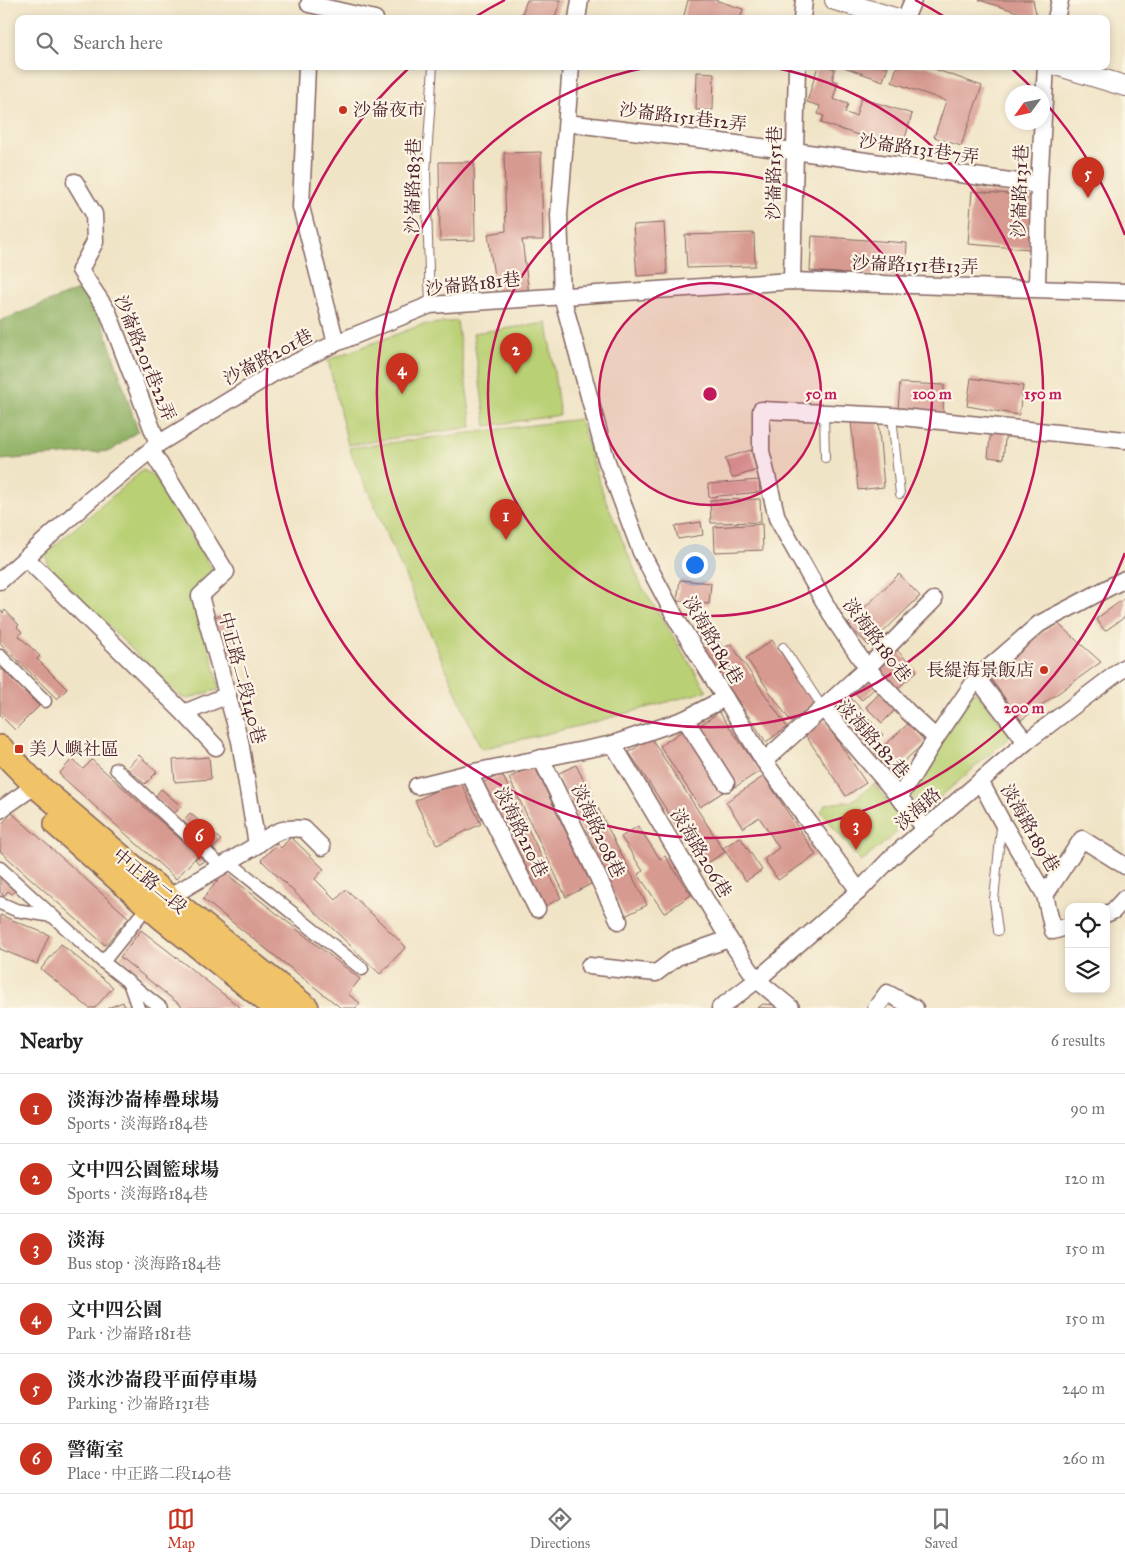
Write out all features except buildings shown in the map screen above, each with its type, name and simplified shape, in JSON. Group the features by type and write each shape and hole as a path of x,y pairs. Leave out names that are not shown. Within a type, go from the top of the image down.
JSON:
{"main road":[{"name":"中正路二段","path":"0,748 30,790 162,917 277,1008"},
{"name":"中正路二段","path":"0,772 30,790 306,1008"}],"street":[{"path":"578,15 580,0"},
{"path":"802,15 804,0"},
{"path":"834,0 885,15"},
{"path":"907,15 913,0"},
{"path":"1057,15 1060,0"},
{"path":"309,8 351,15"},
{"name":"沙崙路201巷","path":"0,582 92,498 154,447 274,372 336,343 302,207 307,70"},
{"path":"562,296 559,215 571,70"},
{"name":"沙崙路151巷","path":"792,281 797,70"},
{"name":"沙崙路131巷","path":"1037,288 1039,185 1046,70"},
{"path":"1072,70 1125,86"},
{"name":"沙崙路151巷12弄","path":"566,122 794,151"},
{"name":"沙崙路131巷7弄","path":"794,151 1039,185"},
{"name":"沙崙路201巷22弄","path":"75,182 94,214 95,242 80,270 108,312 154,447"},
{"name":"沙崙路181巷","path":"336,343 430,305 792,281"},
{"name":"沙崙路151巷13弄","path":"792,281 1125,292"},
{"name":"淡海路184巷","path":"562,296 606,459 641,552 678,622 764,761 859,891"},
{"name":"淡海路180巷","path":"824,413 760,410 761,451 777,518 835,621 867,668 907,711 936,738"},
{"path":"824,413 892,416 1125,440"},
{"name":"中正路二段140巷","path":"154,447 226,572 200,596 240,741 257,845"},
{"path":"26,558 184,713 216,747"},
{"path":"899,798 936,738 977,678 1039,624 1125,579"},
{"path":"824,708 867,668 934,600"},
{"path":"0,656 44,701"},
{"name":"淡海路","path":"720,1008 757,980 859,891 892,857 1026,742 1125,667"},
{"path":"977,678 1026,742"},
{"path":"184,713 228,695"},
{"path":"417,786 470,773 613,744 686,719 725,698"},
{"name":"淡海路182巷","path":"764,761 824,708 926,829"},
{"path":"686,719 726,783"},
{"name":"淡海路206巷","path":"613,744 728,939 757,980 791,1008"},
{"name":"淡海路208巷","path":"541,758 619,921"},
{"path":"116,769 225,864 362,969"},
{"name":"淡海路210巷","path":"470,773 537,909"},
{"name":"淡海路189巷","path":"980,781 1045,895 1053,931 1065,927"},
{"path":"0,810 30,790"},
{"path":"172,901 178,892 257,845 267,837 288,828 304,829 322,848"},
{"name":"淡海路189巷","path":"1045,895 1082,839 1125,866"},
{"path":"0,868 103,962 161,1008"},
{"path":"1110,913 1113,912 1125,898"},
{"path":"0,903 16,910 52,916"},
{"path":"103,962 140,917"},
{"path":"589,966 656,973 677,957 728,939"},
{"path":"130,985 138,1008"},
{"path":"876,1008 887,993 915,1008"}],"lane":[{"name":"沙崙路183巷","path":"430,305 426,173 433,70"},
{"path":"824,413 825,458"},
{"path":"892,416 900,494"},
{"path":"783,647 824,708"},
{"path":"998,931 994,900 1002,822"}],"green space":[{"path":"83,288 101,318 138,431 111,451 0,460 0,321"},
{"path":"457,321 472,427 348,445 328,360 421,325"},
{"path":"547,323 560,415 486,426 473,333"},
{"path":"580,419 604,496 641,585 707,691 587,724 481,749 349,448"},
{"path":"143,470 154,476 212,569 206,583 189,599 203,625 220,689 186,699 178,695 48,566 46,553"},
{"path":"975,691 1011,736 924,811 908,791"},
{"path":"874,784 906,825 861,862 821,811 827,804 852,801"}],"place":[{"name":"沙崙夜市","path":"343,110"},
{"name":"淡水沙崙段平面停車場","path":"1088,198"},
{"name":"文中四公園籃球場","path":"516,374"},
{"name":"文中四公園","path":"402,394"},
{"name":"淡海沙崙棒疊球場","path":"506,540"},
{"name":"長緹海景飯店","path":"1044,670"},
{"name":"美人嶼社區","path":"19,749"},
{"name":"淡海","path":"856,850"},
{"name":"警衛室","path":"199,860"}]}
